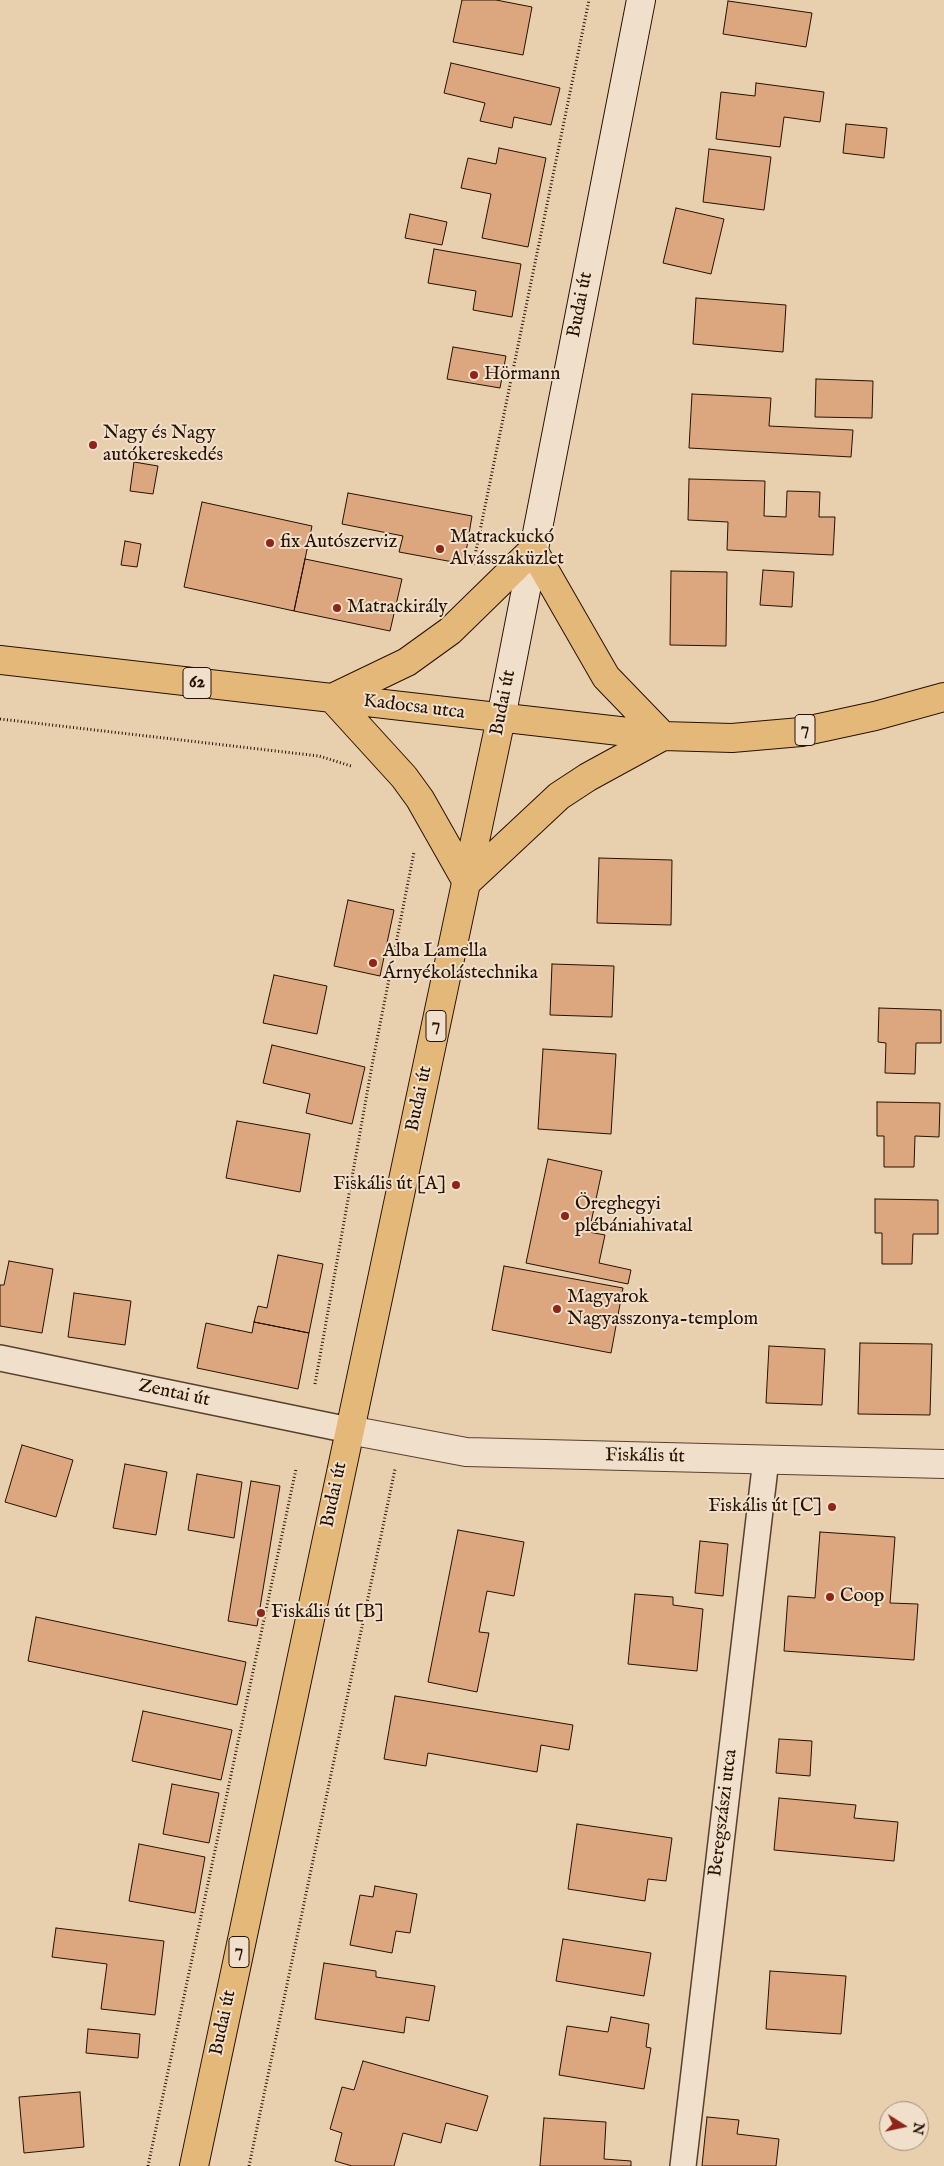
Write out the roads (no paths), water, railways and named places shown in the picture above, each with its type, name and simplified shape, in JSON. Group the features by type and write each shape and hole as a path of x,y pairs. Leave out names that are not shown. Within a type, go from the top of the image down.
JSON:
{"main road":[{"name":"Budai út","path":"194,2166 348,1430 501,718 532,550 641,0"},
{"path":"532,550 606,677 663,736 588,777 559,796 466,882 420,799 404,777 332,698 407,662 450,631 532,550"},
{"name":"Kadocsa utca","path":"0,660 663,736 732,738 800,732 875,716 944,697"},
{"name":"Fiskális út","path":"348,1430 466,1452 944,1464"}],"street":[{"name":"Zentai út","path":"0,1358 348,1430"},
{"name":"Beregszászi utca","path":"683,2166 766,1459"}],"place":[{"name":"Hörmann","path":"474,375"},
{"name":"Nagy és Nagy autókereskedés","path":"93,445"},
{"name":"fix Autószerviz","path":"270,543"},
{"name":"Matrackuckó Alvásszaküzlet","path":"440,549"},
{"name":"Matrackirály","path":"337,608"},
{"name":"Alba Lamella Árnyékolástechnika","path":"373,963"},
{"name":"Fiskális út [A]","path":"456,1185"},
{"name":"Öreghegyi plébániahivatal","path":"565,1216"},
{"name":"Magyarok Nagyasszonya-templom","path":"557,1309"},
{"name":"Fiskális út [C]","path":"832,1507"},
{"name":"Coop","path":"830,1597"},
{"name":"Fiskális út [B]","path":"261,1613"}]}
